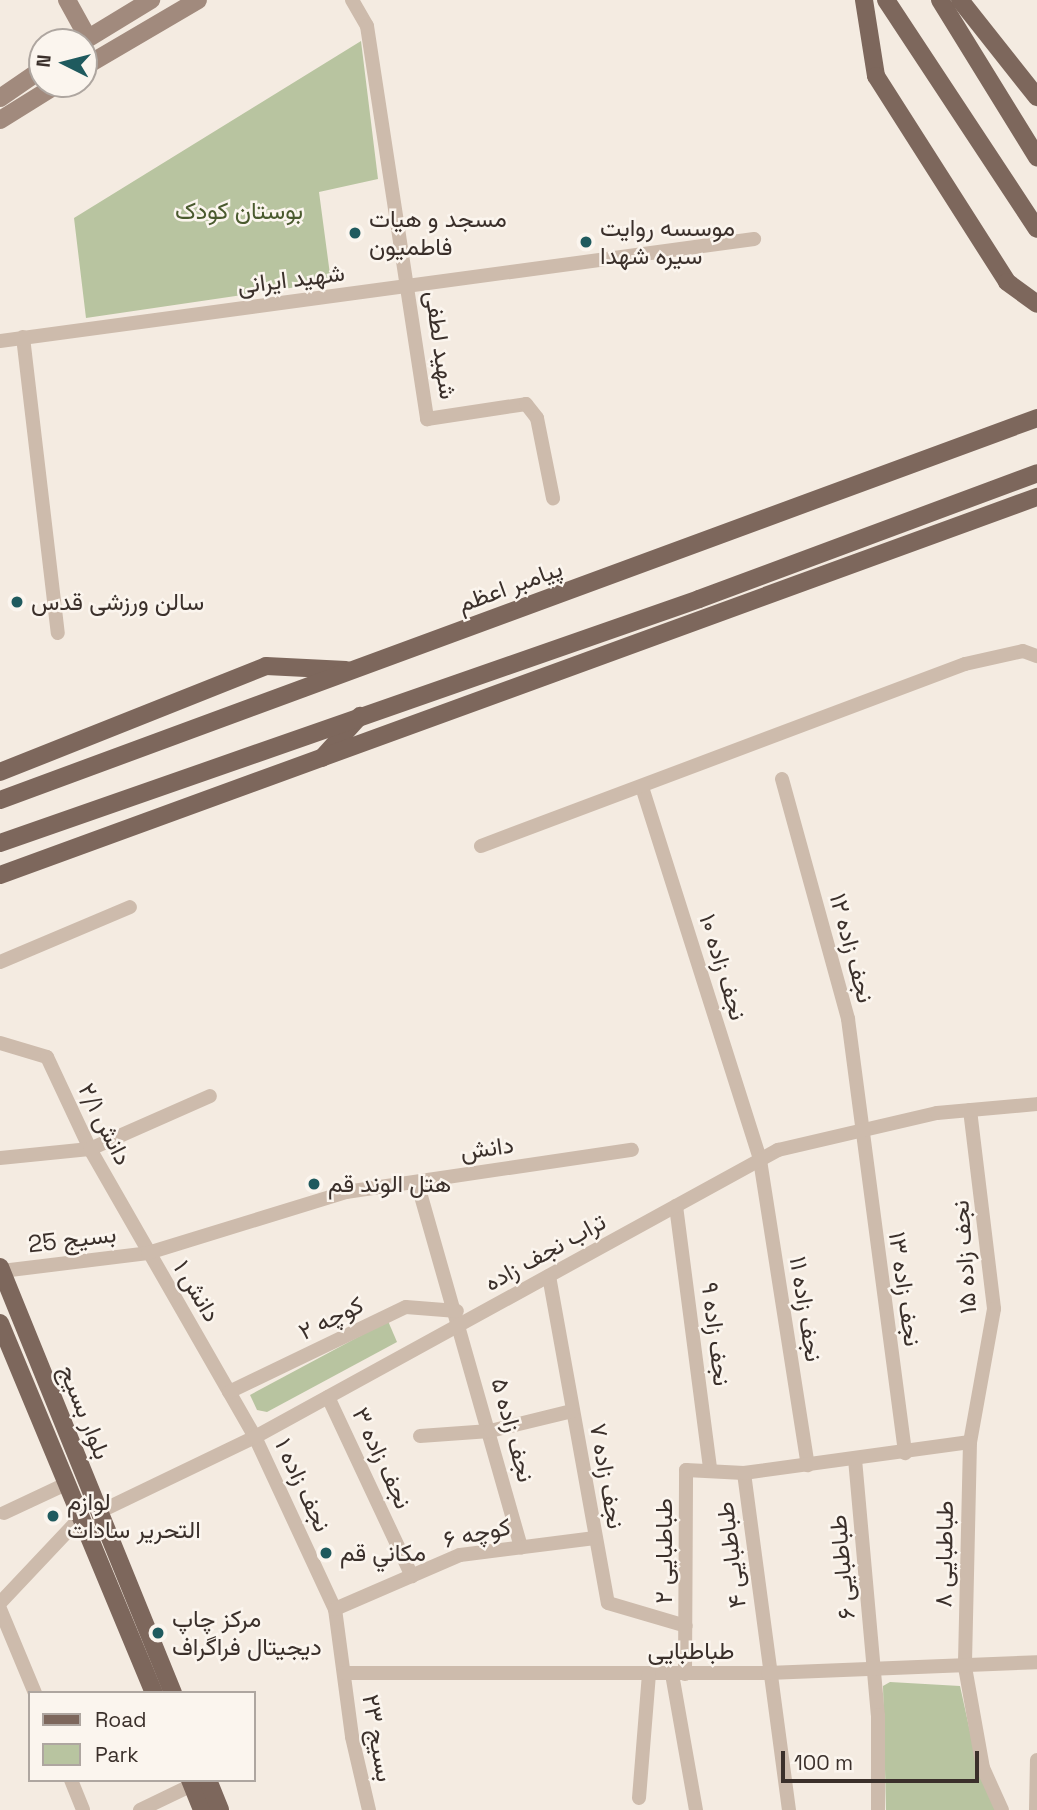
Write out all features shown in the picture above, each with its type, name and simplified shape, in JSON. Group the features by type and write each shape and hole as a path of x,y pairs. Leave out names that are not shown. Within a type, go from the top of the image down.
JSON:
{"main road":[{"path":"67,0 80,28"},
{"path":"98,32 151,0"},
{"path":"98,59 198,0"},
{"path":"864,0 876,76 1007,282 1037,303"},
{"path":"886,0 1037,229"},
{"path":"940,0 1005,111 1037,158"},
{"path":"960,0 1037,97"},
{"path":"0,98 28,79"},
{"path":"0,120 35,98"},
{"path":"1005,111 1037,144"},
{"name":"پیامبر اعظم","path":"0,800 1037,418"},
{"path":"0,843 361,714 699,599 1037,473"},
{"path":"0,875 320,761 1037,497"},
{"path":"692,623 699,599"},
{"path":"0,772 266,666 353,671"},
{"path":"320,761 361,714"},
{"name":"بلوار بسیج","path":"1,1269 153,1691"},
{"name":"بلوار بسیج","path":"0,1323 68,1483 90,1514 172,1691"},
{"path":"197,1782 202,1810"},
{"path":"197,1782 220,1810"}],"street":[{"name":"شهید لطفی","path":"352,0 367,26 410,287 427,419 526,404 537,418 553,498"},
{"name":"شهید ایرانی","path":"0,341 754,239"},
{"path":"23,337 58,633"},
{"path":"481,846 965,664 1023,651 1037,656"},
{"name":"نجف زاده ۱۲","path":"782,779 848,1019 863,1104 860,1131"},
{"name":"نجف زاده ۱۰","path":"642,787 760,1160"},
{"path":"0,962 130,907"},
{"name":"دانش ۲/۱","path":"0,1043 47,1057 90,1149 148,1253"},
{"path":"0,1158 90,1149 210,1096"},
{"name":"تراب نجف زاده","path":"90,1514 255,1437 328,1397 459,1318 549,1276 778,1150 970,1110 1037,1104"},
{"name":"نجف زاده ۱۵","path":"970,1110 994,1309 970,1442"},
{"name":"نجف زاده ۱۳","path":"860,1131 905,1453"},
{"name":"دانش","path":"148,1253 346,1192 632,1150"},
{"name":"نجف زاده ۱۱","path":"760,1160 808,1465"},
{"name":"نجف زاده ۵","path":"417,1182 459,1318 521,1547"},
{"name":"نجف زاده ۹","path":"676,1206 709,1467"},
{"name":"بسیج 25","path":"1,1269 148,1253"},
{"name":"دانش ۱","path":"148,1253 229,1392"},
{"name":"نجف زاده ۷","path":"549,1276 608,1603 686,1626"},
{"name":"کوچه ۲","path":"229,1392 406,1307 459,1318"},
{"name":"نجف زاده ۱","path":"229,1392 255,1437 335,1609 344,1673"},
{"name":"نجف زاده ۳","path":"328,1397 412,1576"},
{"path":"419,1436 489,1431 572,1411"},
{"path":"709,1467 744,1472 905,1453 970,1442"},
{"name":"طباطبایی ۸","path":"970,1442 965,1667 983,1768 1002,1810"},
{"name":"طباطبایی ۶","path":"855,1459 874,1670 878,1810"},
{"name":"طباطبایی ۲","path":"696,1810 679,1674 686,1626 687,1470 709,1467"},
{"name":"طباطبایی ۴","path":"744,1472 768,1673 789,1810"},
{"path":"4,1513 68,1483"},
{"path":"0,1603 90,1514"},
{"name":"کوچه ۶","path":"335,1609 460,1555 595,1538"},
{"path":"0,1609 34,1691"},
{"name":"طباطبایی","path":"344,1673 768,1673 1037,1662"},
{"name":"بسیج ۲۳","path":"344,1673 352,1737 369,1810"},
{"path":"639,1798 649,1674"},
{"path":"1036,1810 1037,1760"},
{"path":"72,1782 83,1810"},
{"path":"140,1810 197,1782"}],"green space":[{"name":"بوستان کودک","path":"361,41 378,179 319,192 331,282 86,318 74,218"},
{"path":"388,1321 397,1342 267,1412 257,1410 250,1395"},
{"path":"890,1682 960,1686 980,1777 996,1810 886,1810 883,1686"}],"place":[{"name":"مسجد و هیات فاطمیون","path":"355,233"},
{"name":"موسسه روایت سیره شهدا","path":"586,242"},
{"name":"سالن ورزشی قدس","path":"17,602"},
{"name":"هتل الوند قم","path":"314,1184"},
{"name":"لوازم التحریر سادات","path":"53,1516"},
{"name":"مكاني قم","path":"326,1553"},
{"name":"مرکز چاپ دیجیتال فراگراف","path":"158,1633"}]}
